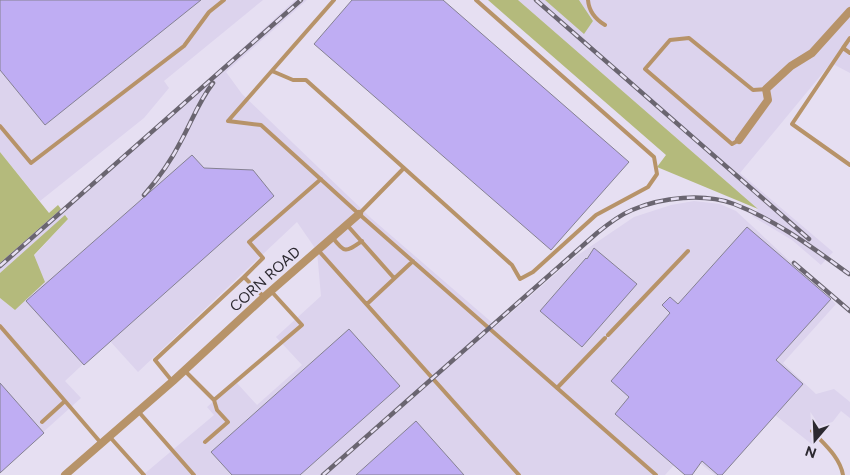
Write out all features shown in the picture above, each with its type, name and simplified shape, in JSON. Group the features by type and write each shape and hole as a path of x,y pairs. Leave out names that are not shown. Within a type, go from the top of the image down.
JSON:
{"street":[{"path":"739,140 768,100 766,89 790,66 812,53 850,11"},
{"name":"CORN ROAD","path":"65,475 359,214"}],"lane":[{"path":"0,126 31,163 184,46 209,12 224,0"},
{"path":"334,0 228,121 261,125 359,214 656,475"},
{"path":"272,71 293,80 306,80 512,265 520,279 533,272 596,215 648,187 657,174 654,157 476,0"},
{"path":"588,0 592,13 598,21 605,25"},
{"path":"739,140 732,144 645,69 670,40 689,38 753,90 766,89"},
{"path":"850,38 792,124 850,165"},
{"path":"843,48 850,53"},
{"path":"359,214 404,168"},
{"path":"173,381 155,360 263,258 249,242 321,179"},
{"path":"347,225 394,278"},
{"path":"332,238 344,250 350,250 362,242"},
{"path":"318,250 519,475"},
{"path":"557,388 688,250"},
{"path":"367,304 413,261"},
{"path":"244,277 264,297"},
{"path":"214,400 302,325 271,291"},
{"path":"0,326 101,443"},
{"path":"184,371 214,400 217,410 228,422 205,442"},
{"path":"42,422 65,401"},
{"path":"138,411 194,475"},
{"path":"812,431 842,466 843,475"},
{"path":"109,436 144,475"}],"shaded area":[{"path":"0,0 263,0 164,81 169,88 144,118 40,201 0,152"},
{"path":"295,0 307,0 226,72 242,94 372,219 496,326 575,257 634,217 671,205 694,201 720,204 736,211 836,304 783,363 816,394 834,389 850,402 850,418 841,411 814,446 775,415 722,475 715,475 700,463 690,475 685,475 674,465 665,475 143,475 214,415 207,407 236,382 257,405 302,365 276,337 321,296 317,251 297,222 138,372 109,340 65,381 81,398 0,471 0,298 15,310 34,256 68,219 66,215 0,273 0,263 190,96"},
{"path":"518,0 545,0 584,33 593,21 579,0 850,0 850,73 831,63 740,173 833,252 821,265 792,240 752,216 758,209"}],"green space":[{"path":"488,0 518,0 758,209 657,167 666,155"},
{"path":"545,0 579,0 593,21 584,34"},
{"path":"0,152 49,213 58,205 61,209 0,263"},
{"path":"65,215 68,219 34,255 45,282 15,310 0,298 0,273"}],"building":[{"path":"0,0 201,0 45,125 0,70"},
{"path":"352,0 443,0 629,162 551,250 314,44"},
{"path":"192,155 204,168 253,170 274,196 84,365 26,301"},
{"path":"747,227 831,299 776,360 803,384 722,475 718,475 702,461 692,475 685,475 615,414 629,397 611,381 670,313 662,305 670,297 678,304"},
{"path":"594,248 637,284 582,347 540,311 587,259"},
{"path":"349,329 400,386 300,475 232,475 211,452"},
{"path":"0,383 44,433 0,473"},
{"path":"416,421 464,475 356,475"}],"railway":[{"path":"0,266 301,0"},
{"path":"536,0 809,239"},
{"path":"144,195 173,156 213,83"},
{"path":"323,475 597,233 623,214 632,210 656,202 683,198 710,198 734,204 779,226 849,274"},
{"path":"794,263 850,311"}]}
